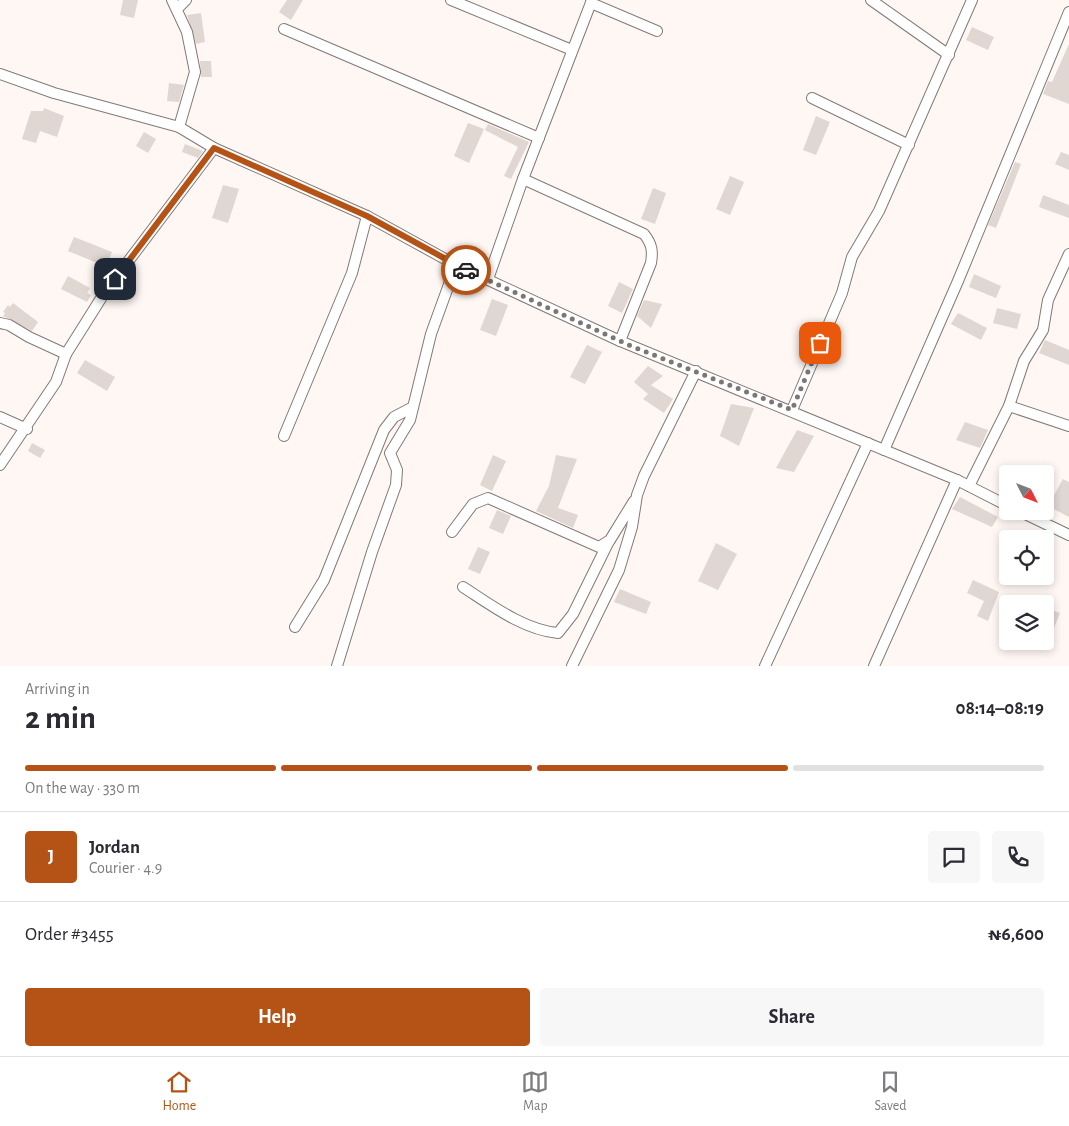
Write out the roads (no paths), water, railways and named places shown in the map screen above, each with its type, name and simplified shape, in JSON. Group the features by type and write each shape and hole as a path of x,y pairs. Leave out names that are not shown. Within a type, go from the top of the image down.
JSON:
{"street":[{"path":"178,127 195,72 187,32 175,5 186,0"},
{"path":"451,0 572,50"},
{"path":"871,0 949,55"},
{"path":"792,410 842,293 852,257 879,211 972,0"},
{"path":"488,280 523,179 592,1 657,31"},
{"path":"884,450 958,282 1069,12"},
{"path":"284,29 539,138"},
{"path":"0,85 5,76 178,127 214,148 367,216 456,265 620,341 792,410 957,480 999,501"},
{"path":"812,98 909,145"},
{"path":"0,465 27,428 56,382 66,354 105,292 214,148"},
{"path":"523,179 644,234 651,242 653,253 651,262 620,341"},
{"path":"284,436 352,273 367,216"},
{"path":"969,486 1010,406 1024,361 1043,330 1048,300 1069,254"},
{"path":"337,666 372,552 396,485 396,470 390,453 393,446 407,429 431,334 456,265"},
{"path":"0,323 8,325 66,354"},
{"path":"463,587 496,608 533,627 545,632 558,633 573,614 610,540 637,496 696,371"},
{"path":"1010,406 1069,426"},
{"path":"296,627 324,580 384,430 394,417 413,407"},
{"path":"0,417 27,428"},
{"path":"766,666 868,443"},
{"path":"874,666 957,480"},
{"path":"572,666 619,570 632,526 637,496"},
{"path":"452,532 473,504 488,498 582,541 599,546 610,540"},
{"path":"1039,520 1069,534"}]}
